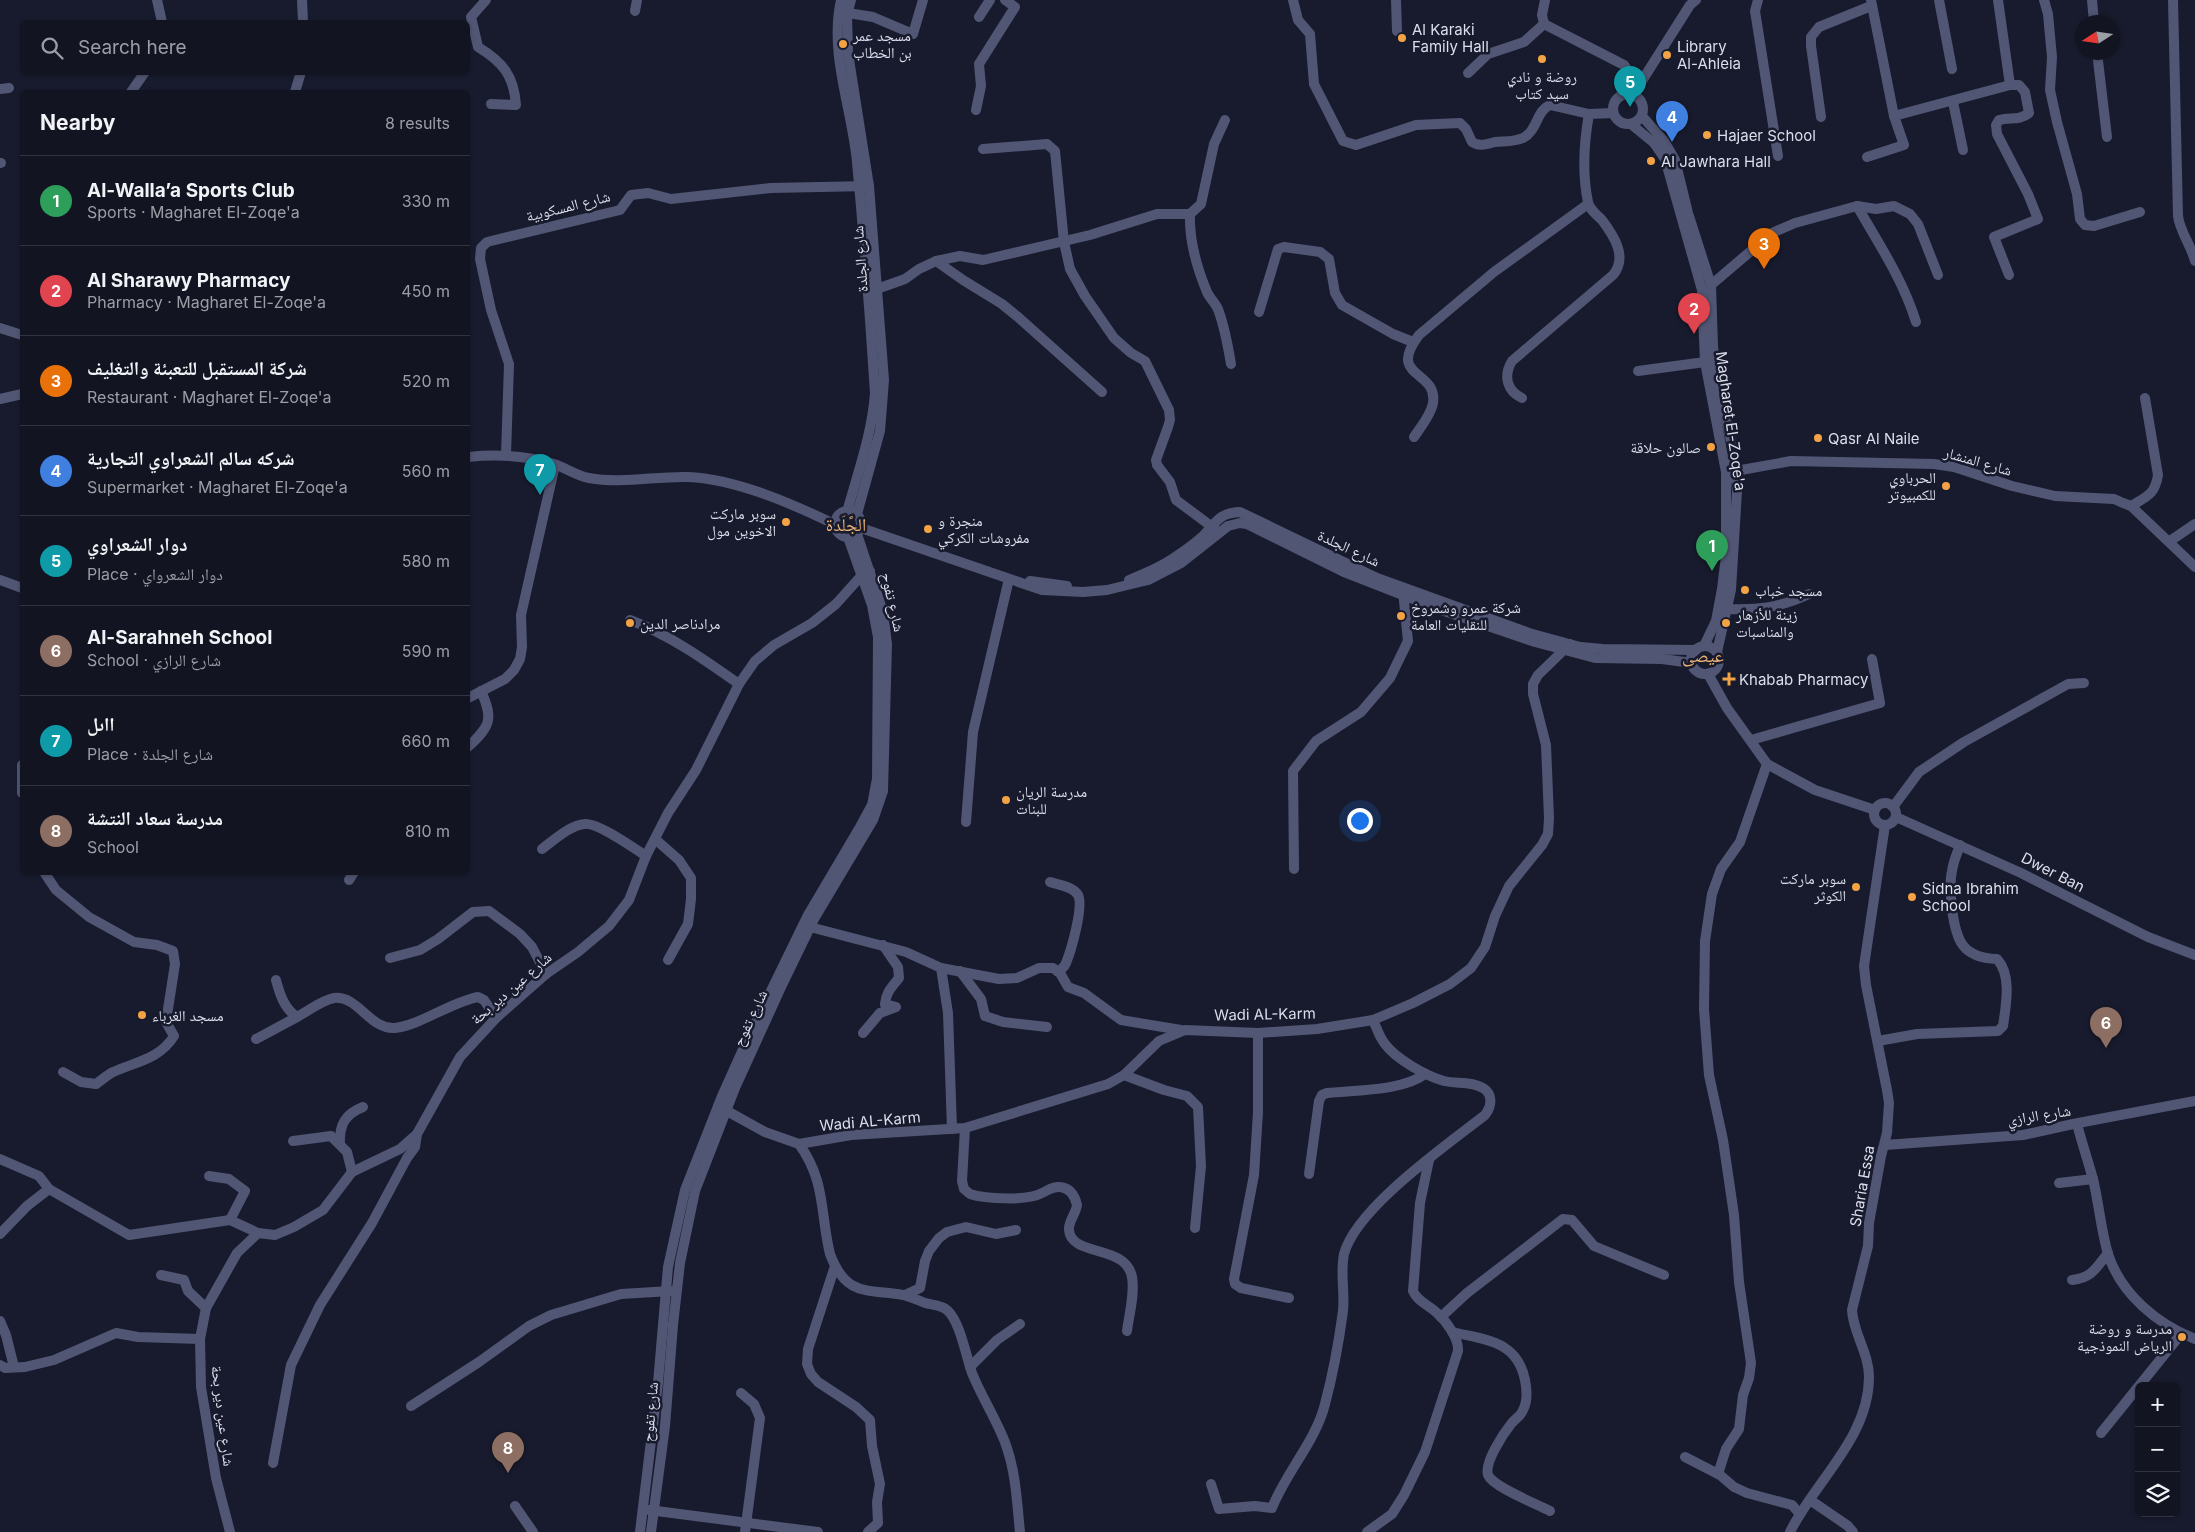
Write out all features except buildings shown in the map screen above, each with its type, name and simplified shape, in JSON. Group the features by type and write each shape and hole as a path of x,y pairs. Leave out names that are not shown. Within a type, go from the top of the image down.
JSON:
{"street":[{"path":"157,0 162,20"},
{"path":"302,0 303,20"},
{"path":"486,0 471,17 478,47 498,59 515,88 516,105 492,104"},
{"path":"635,11 637,0"},
{"name":"شارع الجلدة","path":"841,0 837,28 838,54 857,160 864,187"},
{"name":"شارع الجلدة","path":"836,526 848,513 880,431 883,415 884,380 872,290 864,187 848,53 848,13 851,0"},
{"path":"848,13 873,17 912,34 922,0"},
{"path":"979,17 990,0"},
{"path":"976,110 981,86 979,64 1015,7 1005,0"},
{"path":"1293,0 1298,20 1310,34 1314,84 1343,141 1356,145 1416,125 1460,123 1466,129 1472,142 1478,145 1521,139 1530,132 1542,110 1550,105 1589,114 1613,113"},
{"path":"1396,0 1398,30"},
{"path":"1544,24 1542,15 1545,0"},
{"path":"1544,24 1624,65 1628,72 1629,94 1642,104 1642,116 1632,124 1627,125 1618,122 1613,113 1614,103 1620,96 1629,94 1690,5 1696,0"},
{"path":"1758,0 1754,12 1778,156"},
{"path":"1939,0 1952,68"},
{"path":"1998,0 2010,85"},
{"path":"2044,0 2048,14 2051,48 2050,90 2056,122 2077,194 2080,219 2085,225 2094,226 2140,212"},
{"path":"2092,0 2093,15"},
{"path":"2172,0 2178,216 2195,260"},
{"path":"1821,117 1811,37 1819,27 1871,3 1894,116 1904,145 1867,157"},
{"path":"1468,73 1488,54 1524,42 1544,24"},
{"path":"2098,60 2107,137"},
{"path":"132,90 143,75"},
{"path":"296,90 300,75"},
{"path":"1894,116 1953,102 2010,85 2019,85 2025,92 2029,113 2021,119 2009,118 1999,120 1996,125 1997,134 2028,194 2038,219 1994,237 2008,275"},
{"path":"1953,102 1963,150"},
{"path":"1522,398 1513,392 1507,381 1508,369 1512,361 1613,275 1620,261 1617,243 1588,204 1584,155 1589,114"},
{"name":"Magharet El-Zoqe'a","path":"1642,116 1664,141 1675,160 1688,213 1711,285 1713,346 1731,471 1733,562 1731,590 1717,652"},
{"path":"872,290 905,279 918,269 936,261 960,256 983,260 1064,242 1126,225 1157,214 1190,214 1201,204 1214,144 1225,120"},
{"name":"Magharet El-Zoqe'a","path":"1632,124 1654,143 1664,159 1671,176 1702,290 1705,362 1722,440 1731,471 1722,590 1716,621 1700,648"},
{"path":"983,149 1047,144 1055,151 1064,242 1070,269 1085,296 1114,338 1145,362 1169,410 1170,420 1156,460 1157,465 1170,482 1176,500 1215,529"},
{"name":"شارع المسكوبية","path":"506,455 509,364 491,310 480,259 480,251 485,244 492,240 620,210 631,195 648,193 670,199 771,188 864,187"},
{"path":"1414,437 1432,408 1434,400 1430,385 1412,370 1409,365 1408,356 1413,342 1418,335 1494,272 1588,204"},
{"path":"1711,285 1772,233 1795,223 1857,206 1876,208 1894,206 1910,214 1918,224 1938,275"},
{"path":"1857,206 1898,277 1908,297 1916,322"},
{"path":"1190,214 1190,228 1200,273 1208,295 1218,309 1225,331 1231,364"},
{"path":"1259,312 1278,249 1283,247 1320,252 1329,259 1335,292 1342,305 1393,334 1413,342"},
{"path":"936,261 962,280 1002,304 1102,392"},
{"path":"0,328 20,334"},
{"path":"1638,371 1705,362"},
{"path":"0,399 20,394"},
{"path":"2132,506 2151,494 2156,485 2158,474 2145,398"},
{"path":"470,457 506,455 530,458 555,465 587,478 613,482 688,477 719,481 808,512 836,526 839,533 855,533"},
{"name":"شارع المنشار","path":"1731,471 1791,461 1934,464 1954,467 2012,486 2055,496 2114,500 2132,506 2195,567"},
{"path":"470,697 510,675 520,659 521,615 555,465"},
{"path":"808,512 848,513"},
{"name":"شارع الجلدة","path":"855,533 1009,578 1068,586 1106,584 1130,579 1155,570 1203,535 1215,529 1217,518 1240,512 1403,591 1529,632 1566,648 1596,658 1662,659 1692,663"},
{"name":"شارع تفوح","path":"651,1532 655,1510 677,1290 686,1227 695,1191 722,1108 810,927 873,820 884,791 888,644 883,612 866,573 855,533 861,520 848,513"},
{"path":"2170,541 2195,524"},
{"path":"640,1532 658,1383 668,1267 685,1190 804,923 860,827 875,793 877,779 878,637 866,573"},
{"name":"شارع عين دير بحة","path":"230,1532 216,1478 201,1387 200,1339 206,1308 237,1253 258,1233 275,1234 294,1227 323,1210 352,1172 400,1149 417,1134 460,1057 496,1018 546,974 578,952 609,926 629,900 654,839 668,813 696,770 739,684 755,660 774,645 812,623 836,604 866,573"},
{"path":"966,822 973,732 1009,578"},
{"path":"0,580 20,587"},
{"path":"1294,869 1293,771 1316,740 1361,712 1390,678 1408,641 1403,591"},
{"path":"1727,609 1757,610 1775,607 1789,604 1809,594"},
{"path":"630,620 646,626 699,655 739,684"},
{"name":"شارع الجلدة","path":"1566,648 1700,648"},
{"name":"Wadi AL-Karm","path":"722,1108 765,1132 799,1144 851,1135 965,1128 1108,1084 1124,1075 1159,1042 1185,1030 1258,1033 1317,1029 1374,1020 1450,984 1471,968 1485,947 1495,916 1509,886 1542,845 1548,834 1546,744 1532,694 1533,684 1538,675 1566,648"},
{"path":"1700,648 1711,648 1717,652 1720,661 1716,670 1708,674 1699,673 1692,663 1692,658 1700,648"},
{"path":"1751,740 1880,703 1872,659"},
{"path":"1708,674 1726,708 1767,764 1815,790 1876,810"},
{"path":"1876,810 1876,820 1885,825 1892,823 1895,812 1919,772 1949,752 2068,684 2084,683"},
{"path":"470,745 484,732 489,722 490,714 481,691"},
{"path":"1718,1474 1726,1449 1739,1429 1743,1395 1749,1378 1751,1363 1739,1282 1730,1187 1723,1140 1709,1075 1704,1010 1705,941 1712,894 1721,869 1740,842 1767,764"},
{"path":"1876,810 1884,804 1895,812"},
{"name":"Dwer Ban","path":"1895,812 2021,873 2148,938 2195,955"},
{"path":"542,849 576,827 592,824 646,856"},
{"name":"Sharia Essa","path":"1790,1532 1848,1443 1865,1404 1868,1371 1852,1310 1866,1253 1869,1224 1881,1156 1885,1145 1889,1103 1866,985 1864,961 1885,825"},
{"path":"654,839 679,860 691,878 692,899 688,924 668,960"},
{"path":"1878,1042 1917,1034 1998,1031 2003,1026 2007,993 2003,965 1997,959 1973,954 1961,945 1954,926 1950,892 1951,871 1960,845"},
{"path":"46,875 56,890 88,917 134,942 157,945 173,951 175,964 166,1022 174,1036 170,1043 135,1065 112,1073 96,1084 81,1082 62,1072"},
{"path":"1050,882 1072,889 1078,895 1080,905 1077,928 1066,965 1058,972"},
{"path":"390,958 420,950 438,939 473,912 489,911 520,934 532,947 546,974"},
{"path":"810,927 906,952 941,968 1004,979 1017,978 1039,968 1051,968 1058,972 1068,987 1084,993 1121,1020 1185,1030"},
{"path":"863,1033 880,1013 896,1008 885,1004 885,999 891,986 899,978 898,967 882,945"},
{"path":"941,968 948,1013 952,1129"},
{"path":"960,971 980,999 985,1016 1003,1022 1047,1026"},
{"path":"276,980 280,998 290,1012 297,1017"},
{"path":"256,1039 333,998 343,998 350,1001 376,1022 394,1028 478,997 484,1000 496,1018"},
{"path":"1212,1484 1219,1509 1255,1506 1272,1508 1280,1490 1312,1435 1325,1406 1343,1309 1343,1264 1350,1239 1386,1195 1485,1115 1491,1102 1488,1093 1479,1086 1444,1081 1425,1074 1385,1045 1379,1036 1374,1020"},
{"path":"1258,1033 1258,1112 1254,1175 1234,1279 1236,1286 1241,1288 1289,1298"},
{"path":"1309,1174 1319,1101 1322,1095 1386,1087 1416,1080 1425,1074"},
{"path":"1124,1075 1164,1090 1188,1096 1198,1107 1201,1166 1195,1228"},
{"name":"شارع الرازي","path":"1885,1145 2022,1135 2195,1101"},
{"path":"340,1144 340,1129 345,1118 354,1110 363,1107"},
{"path":"2077,1124 2093,1179 2108,1253 2115,1272 2130,1293 2154,1316 2181,1334 2195,1339"},
{"path":"965,1128 962,1182 967,1193 972,1195 1020,1198 1042,1193 1050,1188 1060,1186 1069,1190 1074,1196 1076,1208 1068,1229 1073,1240 1078,1244 1120,1259 1130,1271 1132,1283 1127,1331"},
{"path":"273,1463 291,1365 320,1305 372,1223 407,1158 415,1147 417,1134"},
{"path":"293,1141 331,1136 347,1152 352,1172"},
{"path":"799,1144 809,1158 817,1176 829,1250 835,1266 845,1279 856,1289 872,1293 905,1296 939,1306 951,1315 978,1389 996,1420 1007,1447 1016,1489 1020,1532"},
{"path":"0,1159 39,1176 50,1189 129,1235 230,1220 258,1233"},
{"path":"1367,1532 1392,1514 1424,1452 1458,1351 1457,1341 1452,1332 1440,1317 1416,1297 1413,1291 1420,1203 1429,1160"},
{"path":"209,1176 229,1179 245,1191 230,1220"},
{"path":"2059,1183 2093,1179"},
{"path":"0,1234 27,1206 50,1189"},
{"path":"1440,1317 1467,1293 1563,1219 1572,1220 1594,1246 1664,1275"},
{"path":"905,1296 920,1288 925,1261 929,1251 939,1238 947,1232 966,1227 996,1234 1016,1230"},
{"path":"2072,1280 2084,1279 2108,1253"},
{"path":"835,1266 808,1349 807,1364 811,1374 818,1382 856,1407 870,1420 872,1446 880,1484 877,1502 878,1523 868,1532"},
{"path":"161,1274 184,1280 188,1292 206,1308"},
{"path":"411,1406 479,1362 528,1326 551,1315 621,1294 677,1290"},
{"path":"0,1321 6,1335 14,1367"},
{"path":"970,1367 997,1340 1020,1324"},
{"path":"0,1366 14,1367 54,1360 116,1332 138,1337 200,1339"},
{"path":"1452,1332 1498,1344 1509,1350 1517,1359 1524,1377 1526,1403 1522,1414 1512,1423 1489,1460 1487,1472 1493,1482 1550,1511"},
{"path":"2101,1433 2181,1334"},
{"path":"741,1393 754,1404 760,1418 746,1528"},
{"path":"1685,1457 1718,1474 1734,1487 1747,1493 1792,1505 1800,1514"},
{"path":"1810,1500 1854,1532"},
{"path":"515,1506 533,1532"},
{"path":"644,1509 746,1528 818,1532"}],"place":[{"name":"Al Karaki Family Hall","path":"1402,38"},
{"name":"مسجد عمر بن الخطاب","path":"843,44"},
{"name":"Library Al-Ahleia","path":"1667,55"},
{"name":"روضة و نادي سيد كتاب","path":"1542,59"},
{"name":"دوار الشعراوي","path":"1630,107"},
{"name":"Hajaer School","path":"1707,135"},
{"name":"شركه سالم الشعراوي التجارية","path":"1672,142"},
{"name":"Al Jawhara Hall","path":"1651,161"},
{"name":"شركة المستقبل للتعبئة والتغليف","path":"1764,269"},
{"name":"Al Sharawy Pharmacy","path":"1694,334"},
{"name":"Qasr Al Naile","path":"1818,438"},
{"name":"صالون حلاقة","path":"1711,447"},
{"name":"الحرباوي للكمبيوتر","path":"1946,486"},
{"name":"ااىل","path":"540,495"},
{"name":"سوبر ماركت الاخوين مول","path":"786,522"},
{"name":"منجرة و مفروشات الكركي","path":"928,529"},
{"name":"Al-Walla’a Sports Club","path":"1712,571"},
{"name":"مسجد خباب","path":"1745,590"},
{"name":"شركة عمرو وشمروخ للنقليات العامة","path":"1401,616"},
{"name":"مرادناصر الدين","path":"630,623"},
{"name":"زينة للأزهار والمناسبات","path":"1726,623"},
{"name":"Khabab Pharmacy","path":"1729,679"},
{"name":"مدرسة الريان للبنات","path":"1006,800"},
{"name":"سوبر ماركت الكوثر","path":"1856,887"},
{"name":"Sidna Ibrahim School","path":"1912,897"},
{"name":"مسجد الغرباء","path":"142,1015"},
{"name":"Al-Sarahneh School","path":"2106,1048"},
{"name":"مدرسة و روضة الرياض النموذجية","path":"2182,1337"},
{"name":"مدرسة سعاد النتشة","path":"508,1473"}],"district":[{"name":"الجًلَدة","path":"846,524"},
{"name":"عيصى","path":"1703,655"}]}
